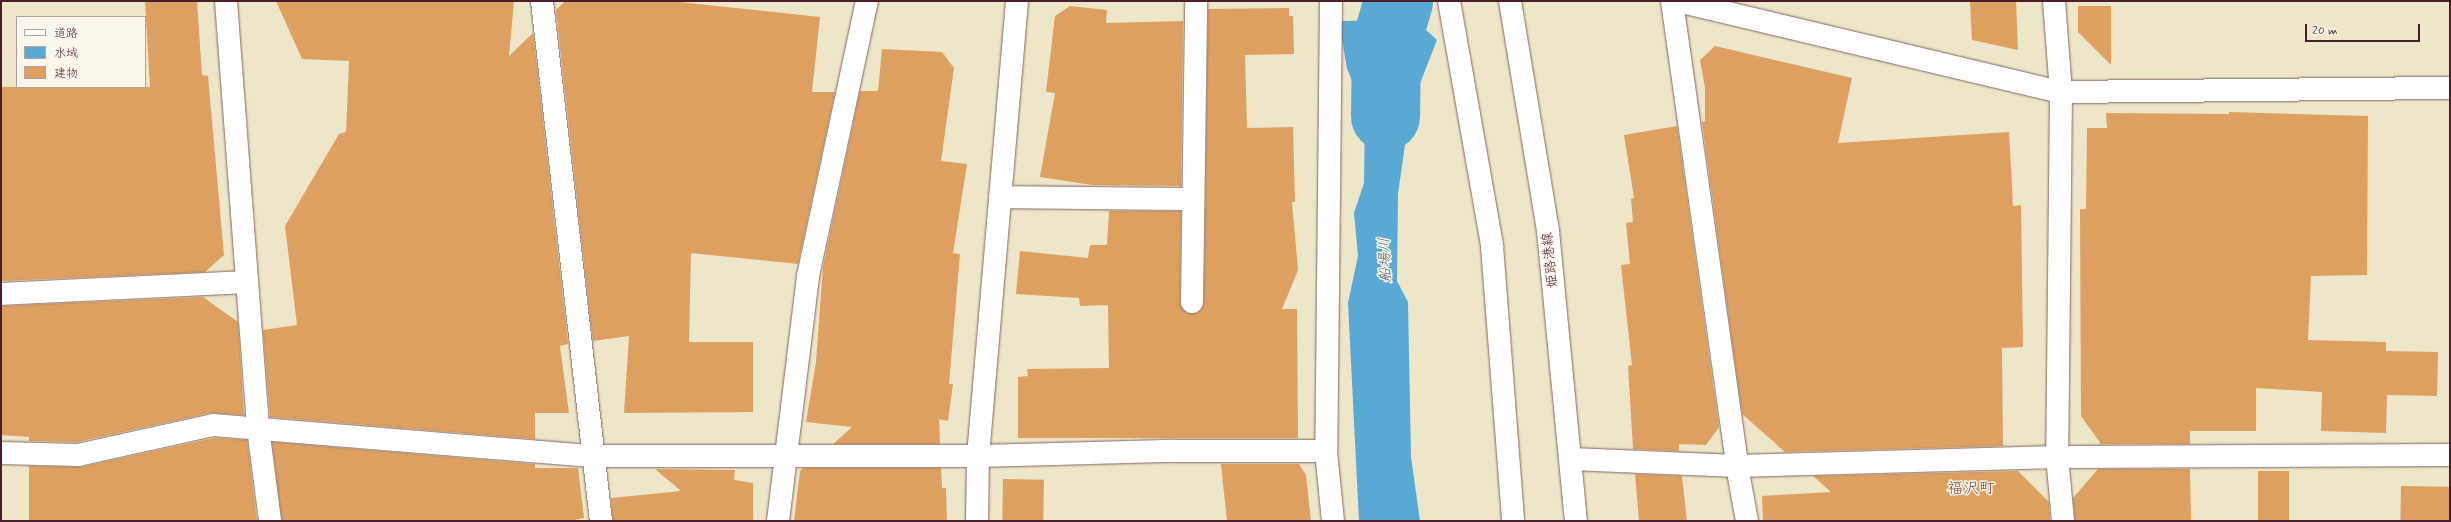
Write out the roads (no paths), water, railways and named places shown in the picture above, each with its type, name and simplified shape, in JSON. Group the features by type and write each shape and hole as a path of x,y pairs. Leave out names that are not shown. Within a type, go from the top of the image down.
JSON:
{"street":[{"path":"226,1 258,428 270,521"},
{"path":"542,1 592,456 601,521"},
{"path":"778,521 788,455 808,276 867,1"},
{"path":"977,521 978,456 1018,1"},
{"path":"1192,302 1196,1"},
{"path":"1330,1 1326,450 1333,521"},
{"path":"1449,1 1492,246 1513,521"},
{"name":"姫路港線","path":"1510,1 1548,231 1576,521"},
{"path":"1672,1 1737,466 1747,521"},
{"path":"1678,1 1705,4 2061,92 2450,88"},
{"path":"2054,1 2061,92 2057,457 2063,521"},
{"path":"1000,198 1194,198"},
{"path":"1,294 247,282"},
{"path":"1,453 78,455 213,425 592,456 978,456 1174,450 1326,450"},
{"path":"1570,459 1737,466 2057,457 2450,455"}],"water":[{"path":"1415,20 1437,40 1410,109 1398,194 1397,281 1408,302 1411,457 1420,521 1359,521 1348,303 1358,256 1354,213 1364,183 1365,108 1347,69 1339,21"}],"waterway":[{"name":"船場川","path":"1385,116 1386,42 1398,1"}],"district":[{"name":"福沢町","path":"1971,489"}]}
